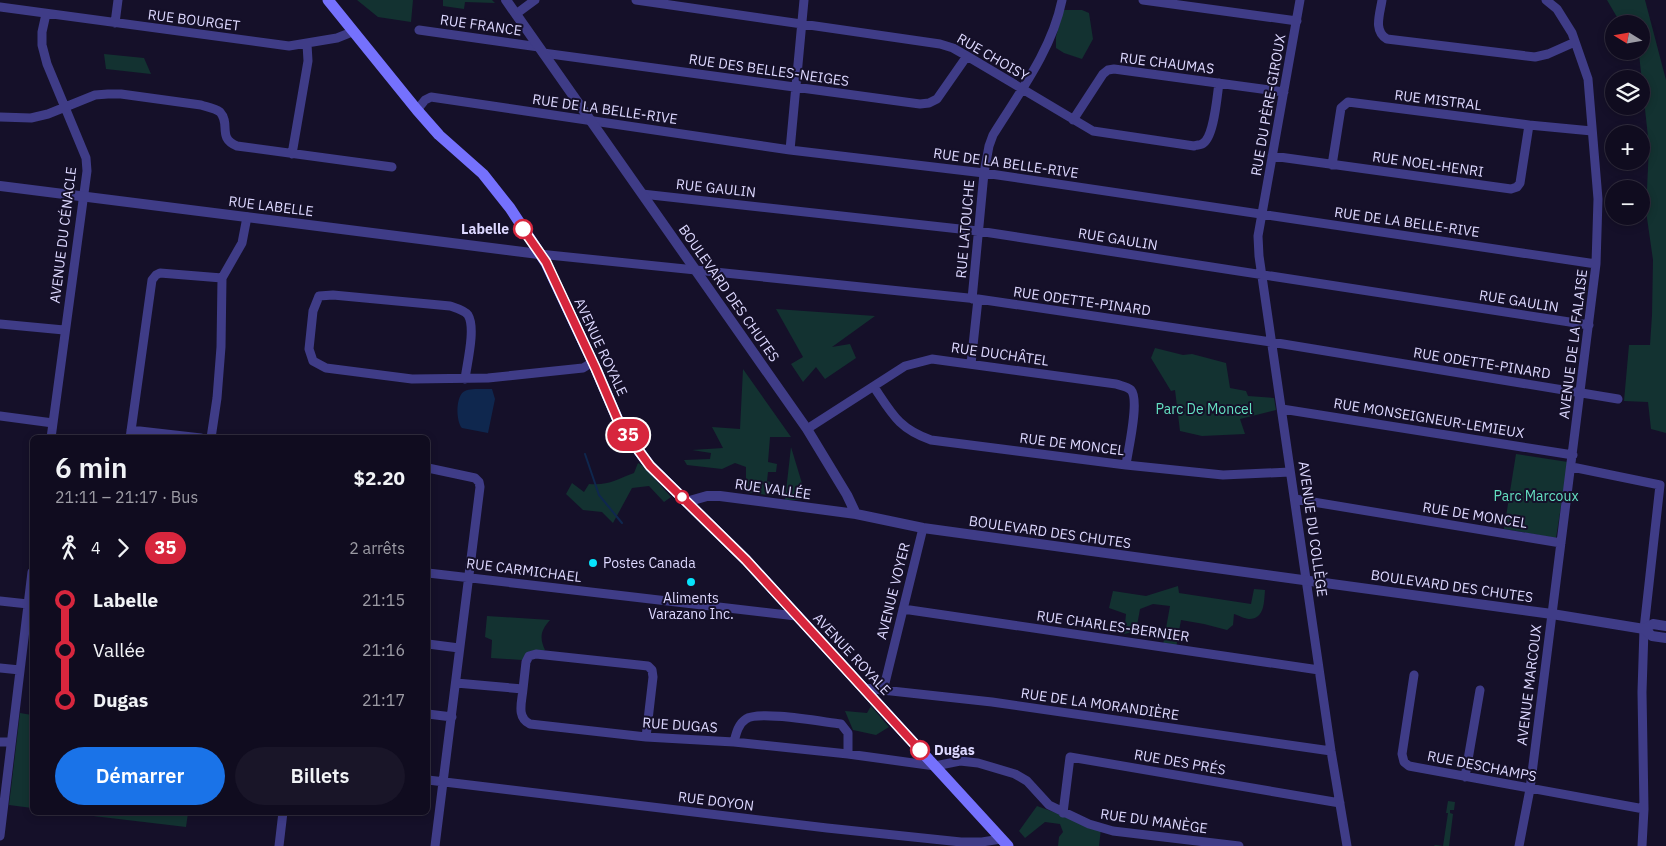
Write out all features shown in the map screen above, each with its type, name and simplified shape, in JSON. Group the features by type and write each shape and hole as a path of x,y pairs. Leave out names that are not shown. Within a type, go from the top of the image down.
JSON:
{"main road":[{"name":"AVENUE ROYALE","path":"328,0 417,110 439,135 483,174 510,208 546,262 620,425 650,466 746,560 1004,842"}],"street":[{"path":"115,24 118,0"},
{"name":"BOULEVARD DES CHUTES","path":"506,0 807,429 848,495 856,514 923,528 1552,614 1644,629"},
{"path":"516,14 535,0"},
{"name":"RUE CHOISY","path":"636,0 940,44 954,48 1073,120 1099,133 1194,146 1201,145 1207,141 1211,133 1219,83"},
{"path":"790,150 804,0"},
{"name":"RUE LATOUCHE","path":"971,364 978,231 989,146 993,136 1044,52 1053,32 1062,0"},
{"path":"1143,0 1296,22"},
{"name":"RUE DU PÈRE-GIROUX","path":"1262,215 1300,0"},
{"path":"1382,0 1378,29 1381,36 1387,39 1535,57 1548,54 1575,42"},
{"name":"AVENUE DE LA FALAISE","path":"1546,0 1557,10 1572,33 1588,79 1598,199 1596,264 1572,467"},
{"name":"RUE BOURGET","path":"0,8 289,46 337,38 352,32"},
{"name":"AVENUE DU CÉNACLE","path":"46,14 42,32 42,45 47,64 86,158 87,171 64,330 51,435"},
{"name":"RUE FRANCE","path":"419,30 541,50"},
{"path":"292,154 308,61 307,44"},
{"name":"RUE DES BELLES-NEIGES","path":"541,50 920,104 929,104 937,99 967,56"},
{"name":"RUE CHAUMAS","path":"1073,120 1103,74 1108,70 1114,69 1284,92"},
{"path":"0,117 31,118 48,114 95,95 121,94 201,105 220,113 224,120 226,137 230,143 237,146 392,167"},
{"name":"RUE DE LA BELLE-RIVE","path":"417,110 425,100 431,97 790,150 984,173 1596,264"},
{"name":"RUE MISTRAL","path":"1332,165 1341,108 1348,102 1592,131"},
{"name":"RUE NOEL-HENRI","path":"1272,156 1511,189 1518,187 1520,183 1529,125"},
{"name":"RUE LABELLE","path":"0,186 539,254"},
{"name":"RUE GAULIN","path":"642,194 978,231 1589,325"},
{"name":"AVENUE DU COLLÈGE","path":"1262,215 1258,236 1261,275 1331,751 1347,846"},
{"path":"211,435 217,398 221,347 220,306 222,278 242,242 247,217"},
{"name":"RUE ODETTE-PINARD","path":"539,254 975,299 1271,342 1618,399"},
{"path":"148,435 130,434 152,280 160,273 222,278"},
{"path":"465,379 472,329 468,315 460,309 450,306 333,295 319,296 313,311 309,349 314,361 326,368 412,379 465,379 583,368 593,362"},
{"path":"0,324 64,330"},
{"name":"RUE DUCHÂTEL","path":"807,429 905,366 932,359 1116,384 1126,387 1132,391 1134,400 1126,465"},
{"name":"RUE DE MONCEL","path":"874,387 903,427 915,435 931,440 1126,465 1223,475 1290,472"},
{"name":"RUE MONSEIGNEUR-LEMIEUX","path":"1282,409 1573,455"},
{"path":"0,416 53,423"},
{"path":"1572,467 1660,485 1644,629 1642,692 1644,809 1642,846"},
{"name":"AVENUE MARCOUX","path":"1519,846 1530,788 1572,467"},
{"path":"430,468 475,478 479,482 480,487 434,846"},
{"name":"RUE VALLÉE","path":"686,502 707,496 720,496 856,514"},
{"name":"RUE DE MONCEL","path":"1295,499 1561,543"},
{"name":"AVENUE VOYER","path":"883,691 923,528"},
{"name":"RUE CARMICHAEL","path":"430,573 796,616"},
{"path":"0,830 20,670 29,634 28,604 30,588"},
{"path":"0,601 28,604"},
{"name":"RUE CHARLES-BERNIER","path":"903,609 1319,670"},
{"path":"1644,629 1653,624 1666,626"},
{"path":"1644,629 1652,636 1666,638"},
{"path":"430,644 459,648"},
{"path":"456,683 523,689 526,662 529,656 536,654 648,666 652,670 653,677 646,737"},
{"path":"0,668 20,670"},
{"name":"RUE DESCHAMPS","path":"1414,675 1402,754 1404,762 1409,766 1644,809"},
{"name":"RUE DE LA MORANDIÈRE","path":"864,688 992,702 1331,751"},
{"name":"RUE DUGAS","path":"523,689 520,714 524,721 530,724 646,737 734,742 848,754 935,766"},
{"path":"1465,777 1480,690"},
{"path":"430,714 452,717"},
{"path":"734,742 740,723 747,718 757,715 807,720 841,724 846,728 848,733 848,754"},
{"path":"0,742 11,742"},
{"name":"RUE DES PRÉS","path":"1063,813 1070,757 1340,802"},
{"name":"RUE DU MANÈGE","path":"935,766 960,761 978,763 1015,774 1027,781 1049,805 1089,824 1178,842 1239,846"},
{"name":"RUE DOYON","path":"430,780 846,830 962,842 1004,842"},
{"path":"280,846 283,815"}],"green space":[{"path":"357,0 413,0 411,22 378,17"},
{"path":"443,0 492,0 495,3 465,2 464,9 443,6"},
{"path":"1607,0 1645,0 1649,15 1616,15"},
{"path":"1063,10 1082,10 1089,13 1093,39 1082,59 1056,48 1056,37"},
{"path":"1650,19 1666,80 1666,433 1651,429 1648,402 1624,401 1629,345 1650,345 1652,315 1653,260 1648,225 1650,225 1650,180 1647,180 1648,170 1650,170 1650,125 1647,125 1646,115 1650,115 1650,70 1641,70 1640,60 1650,60"},
{"path":"104,54 144,58 151,74 106,69"},
{"path":"776,309 875,316 832,347 850,344 856,358 825,379 816,367 803,382 791,364 803,357"},
{"name":"Parc De Moncel","path":"1155,348 1183,355 1192,354 1226,363 1230,388 1246,391 1248,396 1274,398 1276,410 1240,419 1245,434 1202,436 1180,431 1175,390 1171,391 1151,358"},
{"path":"743,369 791,437 770,437 768,462 777,464 776,472 768,472 767,481 773,483 774,496 746,492 746,467 735,463 722,469 687,465 684,460 710,459 711,453 692,450 723,448 712,427 740,429"},
{"path":"791,447 807,500 785,500"},
{"name":"Parc Marcoux","path":"1516,454 1568,462 1556,538 1504,529"},
{"path":"638,463 671,497 664,502 649,486 632,488 613,523 602,512 583,510 566,494 572,483 584,492 589,484 607,483 634,473"},
{"path":"1178,586 1179,593 1251,604 1254,589 1265,590 1263,609 1254,618 1247,619 1234,614 1233,625 1227,630 1181,620 1176,648 1163,645 1170,606 1153,604 1140,609 1136,631 1124,634 1126,614 1109,608 1113,591 1146,596"},
{"path":"487,616 550,620 542,634 545,650 522,660 491,658 492,640 485,637"},
{"path":"871,706 889,727 876,735 853,730 845,711 867,713"},
{"path":"20,713 30,715 30,808 9,805"},
{"path":"1448,801 1455,802 1454,810 1450,810 1450,813 1453,814 1449,846 1443,846"},
{"path":"1037,806 1101,829 1099,846 1058,846 1059,837 1063,832 1060,824 1045,822 1025,838 1019,831"},
{"path":"85,815 188,815 186,827"}],"water":[{"path":"492,389 495,399 488,433 462,428 459,420 458,403 462,393 468,390"}],"waterway":[{"path":"585,454 599,495 622,523"}],"bus line":[{"name":"35","path":"523,229 546,262 620,425 650,466 746,560 920,750"}],"place":[{"name":"Labelle","path":"523,229"},
{"name":"Postes Canada","path":"593,563"},
{"name":"Aliments Varazano Inc.","path":"691,582"},
{"name":"Dugas","path":"920,750"}]}
